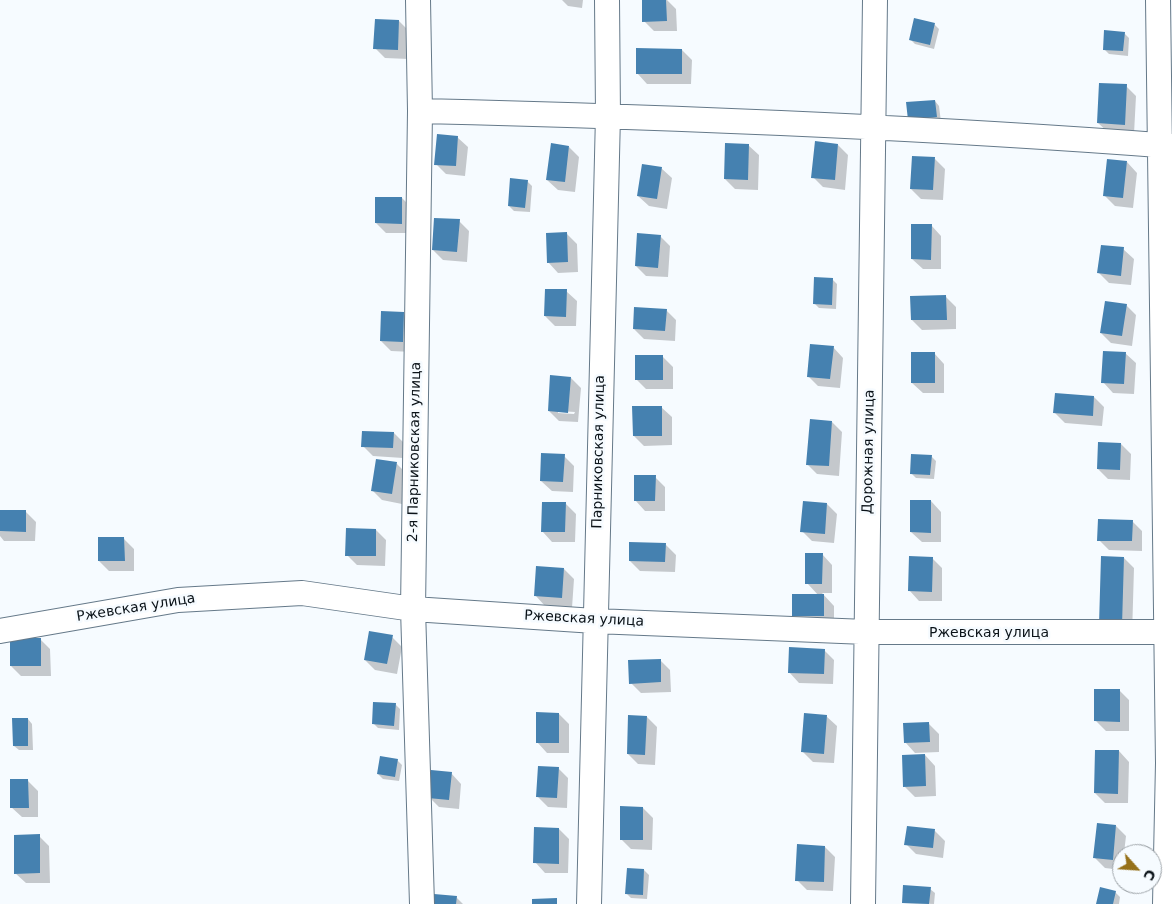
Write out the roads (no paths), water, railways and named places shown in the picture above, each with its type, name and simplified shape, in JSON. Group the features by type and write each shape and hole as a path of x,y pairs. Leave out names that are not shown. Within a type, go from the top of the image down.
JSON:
{"street":[{"name":"2-я Парниковская улица","path":"418,0 420,111 413,609 422,904"},
{"name":"Парниковская улица","path":"589,904 608,116 607,0"},
{"name":"Дорожная улица","path":"862,904 876,0"},
{"path":"1158,0 1166,146 1169,633 1165,904"},
{"path":"420,111 608,116 874,127 1166,146"},
{"name":"Ржевская улица","path":"0,631 178,600 302,593 413,609 595,621 866,632 1169,633"}]}
